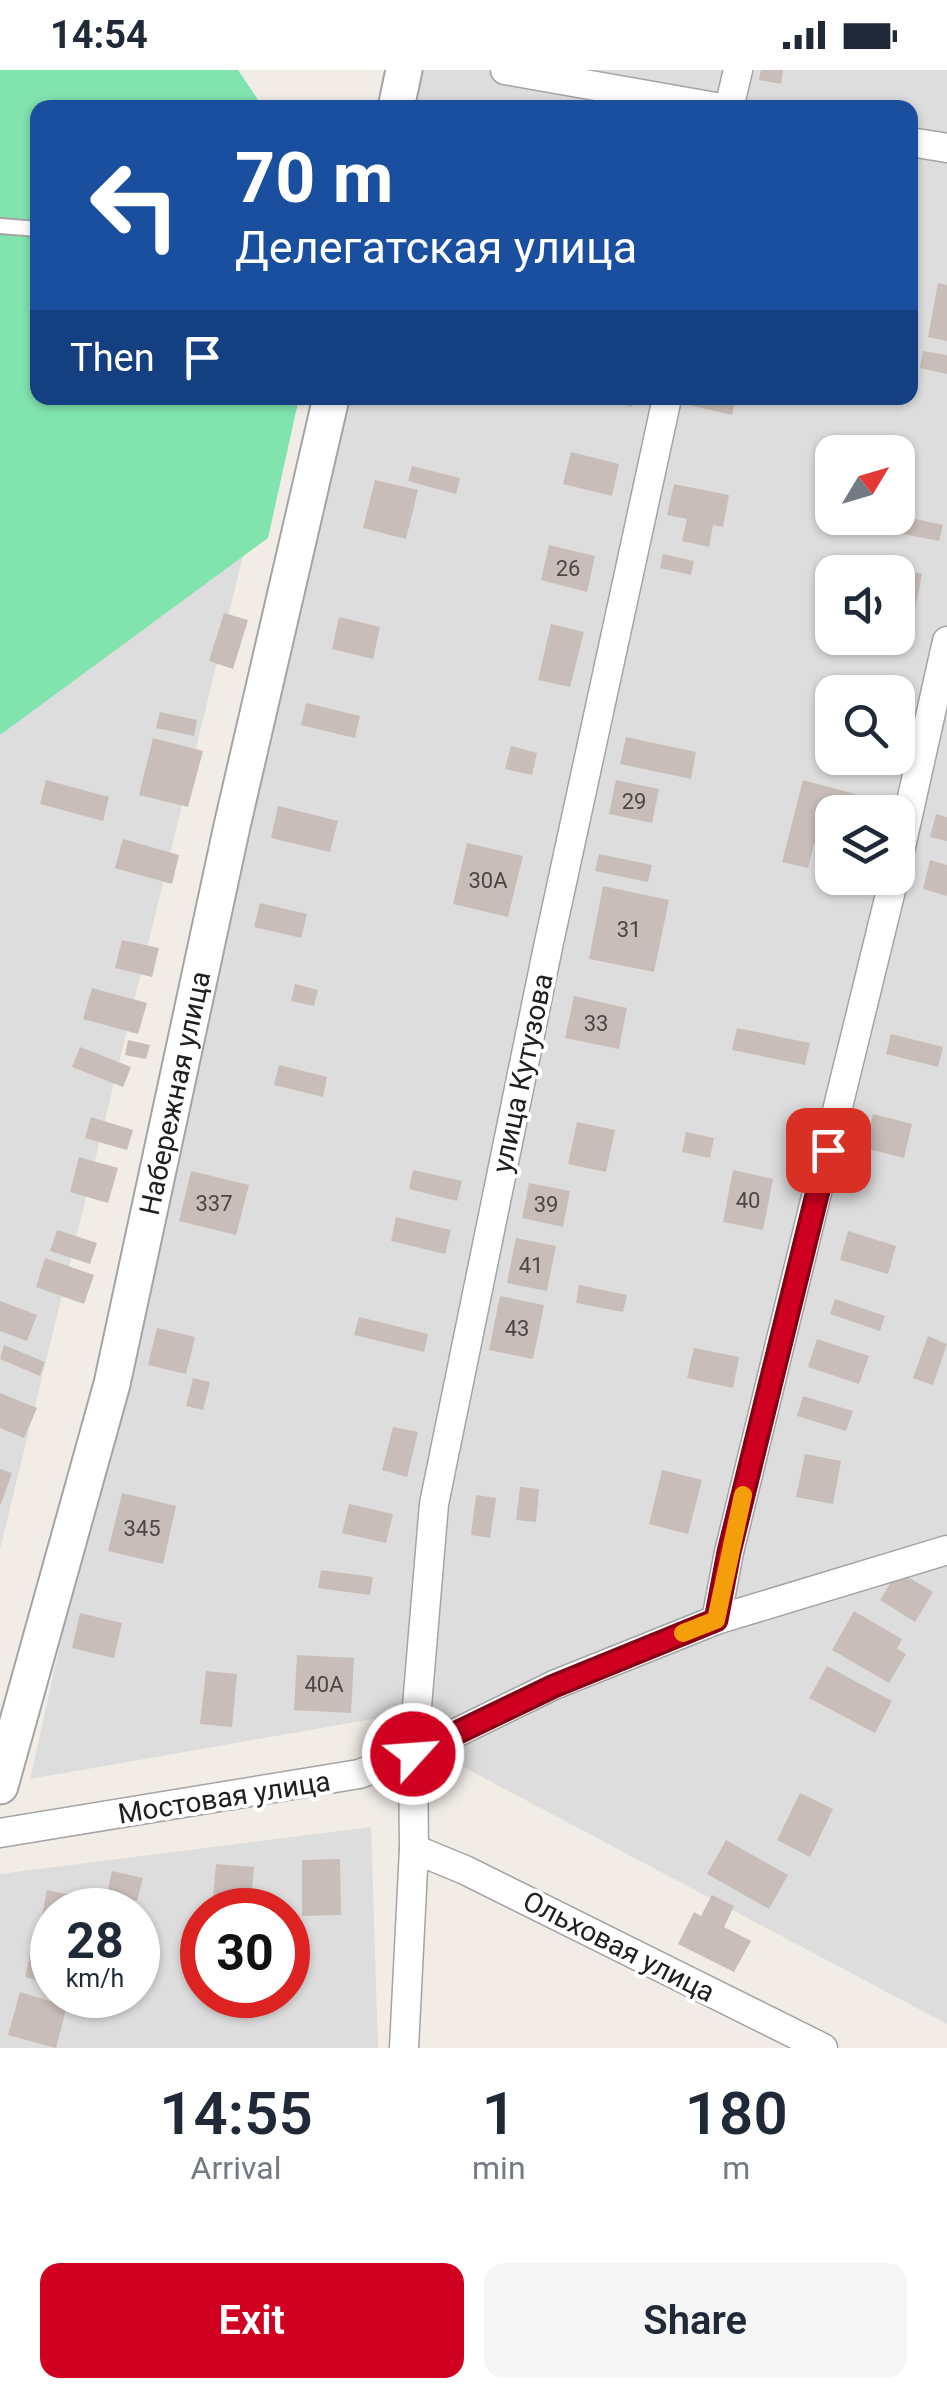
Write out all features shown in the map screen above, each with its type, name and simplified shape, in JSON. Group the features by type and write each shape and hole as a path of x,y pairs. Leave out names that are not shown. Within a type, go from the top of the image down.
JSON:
{"street":[{"path":"398,100 404,70"},
{"path":"504,70 675,100"},
{"path":"731,100 738,70"},
{"path":"918,143 947,148"},
{"name":"Набережная улица","path":"0,1786 112,1384 232,826 329,405"},
{"name":"улица Кутузова","path":"404,2048 414,1849 413,1754 434,1504 664,405"},
{"path":"912,795 947,640"},
{"path":"716,1620 729,1552 890,895"},
{"name":"Мостовая улица","path":"0,1833 359,1774 413,1754 554,1686 716,1620 947,1550"},
{"name":"Ольховая улица","path":"414,1849 465,1870 823,2048"}],"lane":[{"path":"0,226 30,228"}],"shaded area":[{"path":"411,70 947,70 947,2024 373,1719 30,1779 336,405 918,405 918,100 404,100"},
{"path":"254,511 0,1549 0,702"},
{"path":"371,1827 378,2048 0,2048 0,1874"}],"green space":[{"path":"0,70 238,70 258,100 30,100 30,405 297,405 268,538 0,735"}],"building":[{"path":"761,70 783,70 781,84 759,80"},
{"path":"938,283 947,285 947,341 928,337"},
{"path":"923,351 947,355 947,374 920,368"},
{"path":"689,405 734,405 732,415"},
{"path":"571,452 619,464 612,496 563,484"},
{"path":"412,466 460,478 456,494 408,481"},
{"path":"375,480 418,490 406,539 363,528"},
{"path":"674,484 729,495 723,527 713,525 709,547 682,541 687,519 667,515"},
{"path":"915,519 943,525 939,541 908,535 915,535"},
{"path":"549,545 595,556 587,592 541,580"},
{"path":"663,554 694,561 691,575 660,568"},
{"path":"915,573 922,574 915,609"},
{"path":"224,613 248,620 233,669 209,661"},
{"path":"339,617 380,627 373,659 332,649"},
{"path":"551,624 584,632 570,687 538,680"},
{"path":"306,703 360,716 355,738 301,725"},
{"path":"160,712 197,720 194,736 156,728"},
{"path":"626,737 696,752 691,779 620,764"},
{"path":"153,738 203,751 188,807 139,795"},
{"path":"511,746 537,753 532,775 505,769"},
{"path":"46,780 109,797 103,821 40,804"},
{"path":"616,780 659,789 652,823 609,814"},
{"path":"803,780 855,794 815,795 815,844 808,868 782,862"},
{"path":"278,806 338,821 330,852 271,838"},
{"path":"936,814 947,817 947,841 930,837"},
{"path":"123,839 179,855 172,884 115,868"},
{"path":"467,843 523,856 508,917 453,904"},
{"path":"599,854 652,865 648,882 595,871"},
{"path":"930,860 947,865 947,896 923,889"},
{"path":"603,886 669,900 654,972 589,959"},
{"path":"260,903 307,914 301,938 254,927"},
{"path":"122,940 159,948 152,977 115,968"},
{"path":"295,984 318,990 314,1006 291,1001"},
{"path":"92,988 147,1003 138,1034 83,1019"},
{"path":"574,996 627,1008 619,1049 565,1038"},
{"path":"737,1028 810,1043 805,1065 732,1050"},
{"path":"891,1034 943,1047 938,1067 886,1054"},
{"path":"128,1040 150,1045 146,1059 125,1055"},
{"path":"80,1047 131,1067 123,1087 72,1067"},
{"path":"279,1065 327,1077 323,1097 274,1085"},
{"path":"873,1114 912,1124 904,1158 865,1148"},
{"path":"91,1117 133,1130 127,1150 85,1138"},
{"path":"577,1122 615,1130 606,1172 568,1164"},
{"path":"686,1132 714,1138 710,1158 682,1152"},
{"path":"79,1157 118,1168 108,1203 70,1192"},
{"path":"413,1170 462,1181 457,1201 409,1189"},
{"path":"733,1170 773,1179 763,1230 723,1222"},
{"path":"191,1171 249,1185 236,1235 179,1221"},
{"path":"529,1183 570,1191 563,1227 522,1218"},
{"path":"396,1217 451,1230 445,1254 391,1241"},
{"path":"57,1230 97,1243 90,1264 50,1251"},
{"path":"848,1231 896,1246 888,1274 840,1260"},
{"path":"516,1238 556,1246 547,1291 507,1283"},
{"path":"45,1258 94,1275 84,1304 36,1287"},
{"path":"579,1285 627,1295 623,1312 576,1303"},
{"path":"500,1296 544,1305 533,1359 489,1350"},
{"path":"835,1299 885,1316 880,1331 830,1314"},
{"path":"0,1301 37,1315 27,1341 0,1331"},
{"path":"359,1317 428,1334 424,1352 354,1335"},
{"path":"157,1328 195,1337 186,1374 148,1365"},
{"path":"928,1336 947,1344 933,1385 913,1378"},
{"path":"817,1339 869,1356 859,1384 808,1367"},
{"path":"4,1345 45,1362 40,1376 0,1359"},
{"path":"694,1348 739,1357 733,1388 687,1378"},
{"path":"193,1378 210,1382 203,1410 186,1406"},
{"path":"0,1393 37,1408 24,1438 0,1428"},
{"path":"803,1396 853,1411 846,1431 797,1416"},
{"path":"393,1427 418,1432 407,1477 382,1470"},
{"path":"805,1454 841,1461 833,1504 796,1497"},
{"path":"0,1469 12,1473 1,1504 0,1504"},
{"path":"662,1470 702,1480 688,1534 649,1524"},
{"path":"520,1487 539,1489 536,1522 516,1520"},
{"path":"122,1493 176,1506 163,1564 108,1551"},
{"path":"476,1495 496,1498 490,1538 471,1535"},
{"path":"349,1504 393,1514 386,1543 342,1533"},
{"path":"321,1570 373,1577 370,1595 318,1588"},
{"path":"898,1571 933,1592 915,1622 880,1600"},
{"path":"854,1611 902,1639 897,1649 906,1654 889,1683 832,1650"},
{"path":"80,1613 122,1623 114,1658 72,1648"},
{"path":"297,1655 354,1658 351,1713 294,1710"},
{"path":"827,1666 892,1701 875,1733 809,1698"},
{"path":"206,1671 237,1674 232,1727 200,1724"},
{"path":"800,1793 833,1809 810,1857 777,1840"},
{"path":"726,1840 788,1875 769,1909 707,1874"},
{"path":"340,1859 341,1915 310,1916 310,1888 302,1888 302,1860"},
{"path":"216,1864 254,1867 252,1888 214,1888"},
{"path":"112,1871 143,1878 140,1888 108,1888"},
{"path":"712,1895 734,1906 724,1927 751,1941 734,1972 678,1944 694,1912 701,1916"},
{"path":"20,1992 30,1995 30,2018 64,2018 56,2048 8,2035"}],"slow traffic":[{"path":"683,1633 716,1620 743,1495"}],"route":[{"path":"413,1754 554,1686 716,1620 729,1552 828,1150"}]}
